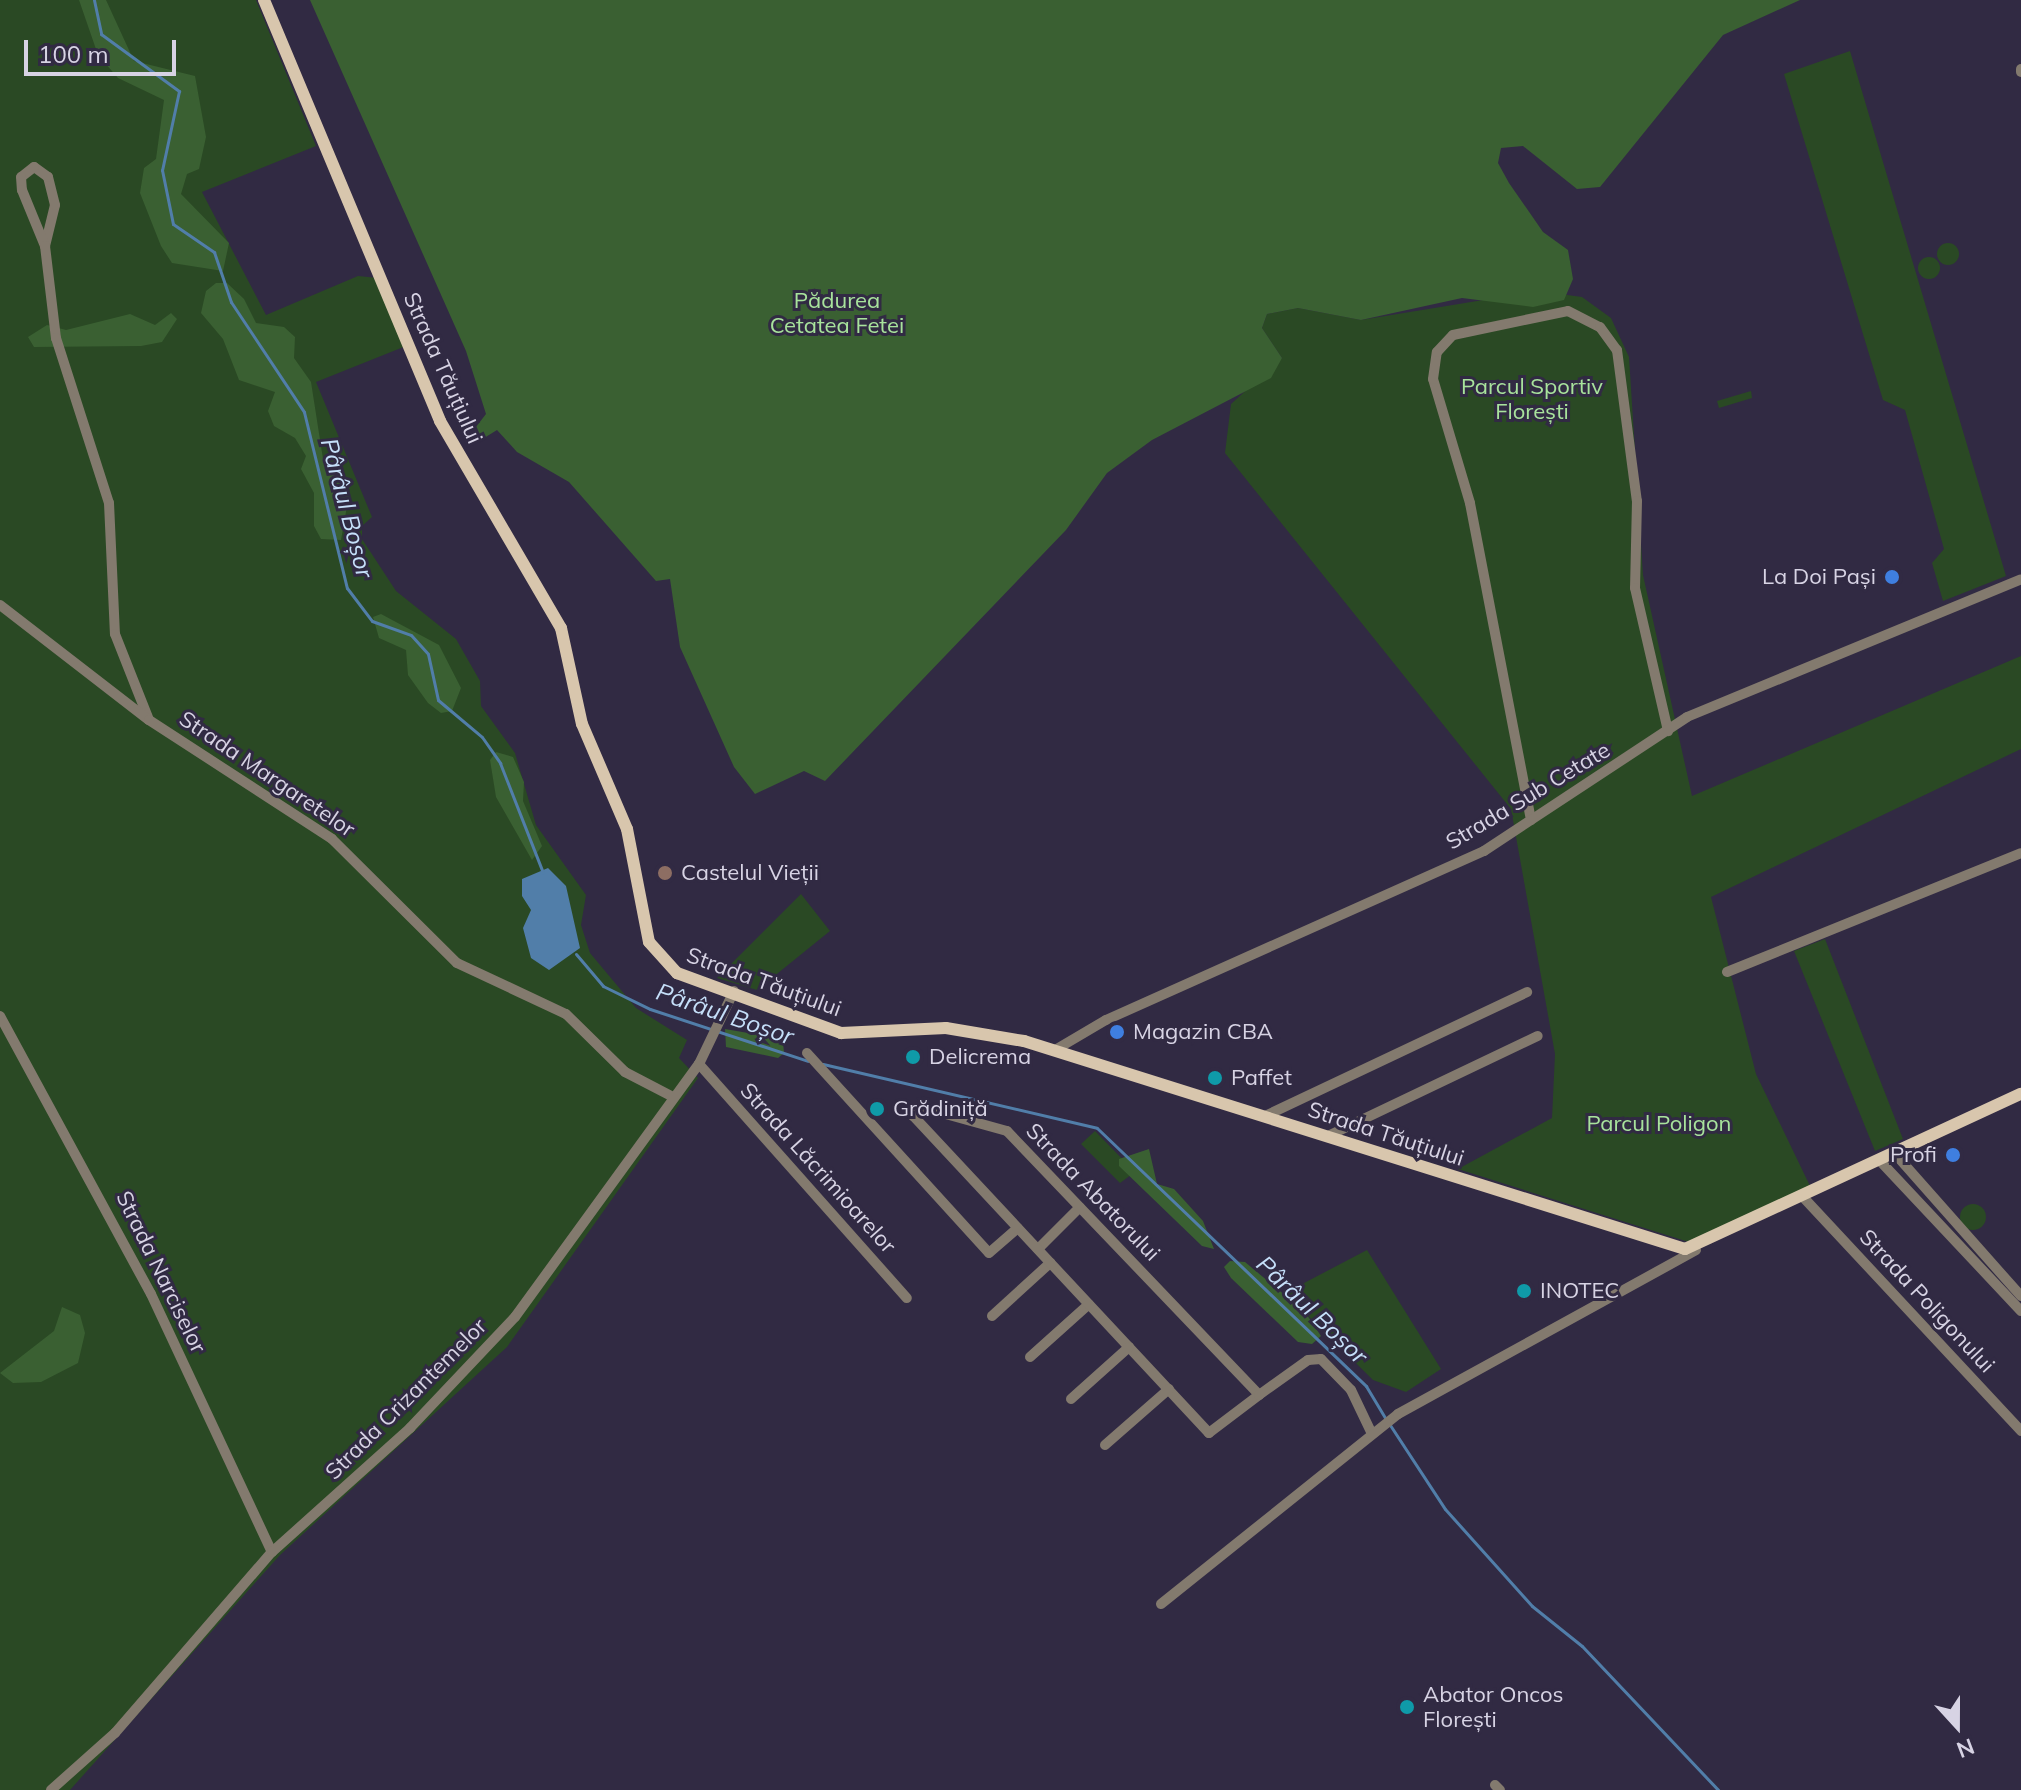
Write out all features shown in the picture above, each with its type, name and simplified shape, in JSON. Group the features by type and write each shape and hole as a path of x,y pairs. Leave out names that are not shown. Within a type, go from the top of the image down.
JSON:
{"main road":[{"name":"Strada Tăuțiului","path":"264,0 440,421 561,628 582,724 627,829 652,950 689,979 739,993 841,1033 966,1029 1055,1050 1330,1135 1672,1247 1697,1249"},
{"path":"1697,1249 1803,1197 1897,1156 2021,1094"}],"street":[{"name":"Strada Margaretelor","path":"45,246 55,205 48,177 34,167 21,177 22,190 45,246 56,338 109,503 115,634 149,720 332,839 465,969 566,1014 625,1072 673,1097"},
{"path":"1531,820 1470,503 1433,379 1437,352 1453,335 1568,311 1600,327 1617,350 1637,501 1635,588 1668,731"},
{"name":"Strada Sub Cetate","path":"1055,1050 1117,1015 1484,851 1668,731 2021,579"},
{"path":"0,605 149,720"},
{"path":"1727,972 2021,853"},
{"path":"1265,1116 1527,992"},
{"name":"Strada Crizantemelor","path":"51,1790 115,1733 272,1552 410,1428 515,1317 699,1064 728,1004 739,993"},
{"name":"Strada Narciselor","path":"0,1016 151,1294 272,1552"},
{"path":"1330,1135 1538,1036"},
{"path":"807,1053 989,1253 1018,1228"},
{"name":"Strada Lăcrimioarelor","path":"699,1064 907,1298"},
{"name":"Strada Abatorului","path":"1259,1395 1007,1131 924,1108 913,1116 1209,1433 1308,1360 1321,1359 1351,1390 1376,1429"},
{"path":"1897,1156 2021,1296"},
{"path":"1882,1163 2021,1311"},
{"name":"Strada Poligonului","path":"1803,1197 2021,1431"},
{"path":"1038,1249 1080,1207"},
{"path":"1161,1604 1398,1414 1697,1249"},
{"path":"992,1316 1050,1263"},
{"path":"1030,1357 1089,1304"},
{"path":"1071,1399 1129,1347"},
{"path":"1105,1445 1169,1389"}],"green space":[{"path":"0,0 256,0 316,146 202,192 266,315 358,276 378,278 406,346 316,382 372,517 362,526 362,539 396,591 456,639 480,681 481,706 515,753 536,825 586,895 581,925 590,953 636,1008 687,1040 679,1058 698,1078 507,1347 280,1555 70,1790 0,1790"},
{"path":"79,0 106,0 134,61 195,76 206,137 199,169 187,174 181,194 229,243 223,271 172,263 161,246 140,193 144,168 156,159 164,100 118,78 98,55"},
{"name":"Pădurea Cetatea Fetei","path":"310,0 1800,0 1723,35 1600,187 1577,189 1523,146 1501,148 1498,163 1509,183 1543,232 1568,250 1573,279 1564,300 1533,307 1462,298 1361,320 1298,308 1267,314 1262,328 1282,358 1271,378 1152,440 1107,473 1066,530 825,781 804,771 755,794 734,767 680,647 670,579 656,581 569,482 517,452 497,430 476,443 469,436 486,414 466,351"},
{"path":"1850,51 2006,576 1943,601 1932,563 1944,549 1905,410 1883,400 1784,74"},
{"path":"1948,243 1956,246 1959,254 1956,262 1948,265 1940,262 1937,254 1940,246"},
{"path":"1929,257 1937,260 1940,268 1937,276 1929,279 1921,276 1918,268 1921,260"},
{"path":"216,283 227,283 244,299 256,323 284,327 295,337 294,358 311,382 323,459 349,495 341,540 321,539 314,526 314,493 301,469 306,456 295,438 274,426 268,411 275,392 239,380 223,339 201,313 206,291"},
{"path":"1538,291 1582,297 1611,318 1629,357 1643,575 1692,796 2021,656 2021,749 1711,897 1756,1074 1811,1188 1695,1244 1458,1169 1552,1118 1555,1054 1511,809 1225,453 1231,404 1282,358 1262,328 1267,314 1298,308 1361,320"},
{"path":"171,313 177,319 162,342 141,346 34,347 28,337 47,325 66,330 130,314 155,325"},
{"path":"1751,391 1752,398 1719,408 1717,401"},
{"path":"381,614 439,645 461,688 452,711 441,713 428,703 408,675 406,650 379,638 373,617"},
{"path":"496,752 513,757 524,782 523,801 542,846 532,860 496,797 490,760"},
{"path":"801,894 830,931 757,990 717,978"},
{"path":"1825,939 1903,1139 1875,1151 1794,951"},
{"path":"725,1029 772,1037 783,1042 784,1053 778,1058 726,1047"},
{"path":"1095,1131 1135,1172 1120,1183 1081,1144"},
{"path":"1149,1149 1157,1184 1174,1189 1203,1221 1214,1249 1202,1246 1119,1166 1119,1159"},
{"path":"1973,1204 1982,1208 1986,1217 1982,1226 1973,1230 1964,1226 1960,1217 1964,1208"},
{"path":"1367,1250 1441,1369 1406,1392 1373,1380 1285,1293"},
{"path":"1230,1261 1245,1262 1305,1312 1321,1336 1312,1344 1298,1342 1231,1278 1224,1267"},
{"path":"62,1307 80,1315 85,1333 78,1363 41,1382 13,1383 0,1373 54,1331"}],"water":[{"path":"548,868 566,886 580,948 549,970 531,958 523,928 531,910 522,896 522,879"}],"waterway":[{"name":"Pârâul Boșor","path":"94,0 101,34 179,91 162,170 173,224 214,252 231,302 304,412 347,588 372,621 411,635 428,654 438,700 482,737 500,763 543,873"},
{"name":"Pârâul Boșor","path":"576,954 603,986 650,1009 808,1061"},
{"name":"Pârâul Boșor","path":"823,1064 1097,1128 1366,1386 1386,1419"},
{"name":"Pârâul Boșor","path":"1390,1425 1445,1509 1532,1606 1582,1646 1718,1790"}],"place":[{"name":"La Doi Pași","path":"1892,577"},
{"name":"Castelul Vieții","path":"665,873"},
{"name":"Magazin CBA","path":"1117,1032"},
{"name":"Delicrema","path":"913,1057"},
{"name":"Paffet","path":"1215,1078"},
{"name":"Grădiniță","path":"877,1109"},
{"name":"Profi","path":"1953,1155"},
{"name":"INOTEC","path":"1524,1291"},
{"name":"Abator Oncos Florești","path":"1407,1707"}],"park label":[{"name":"Parcul Sportiv Florești","path":"1532,398"},
{"name":"Parcul Poligon","path":"1659,1124"}]}
